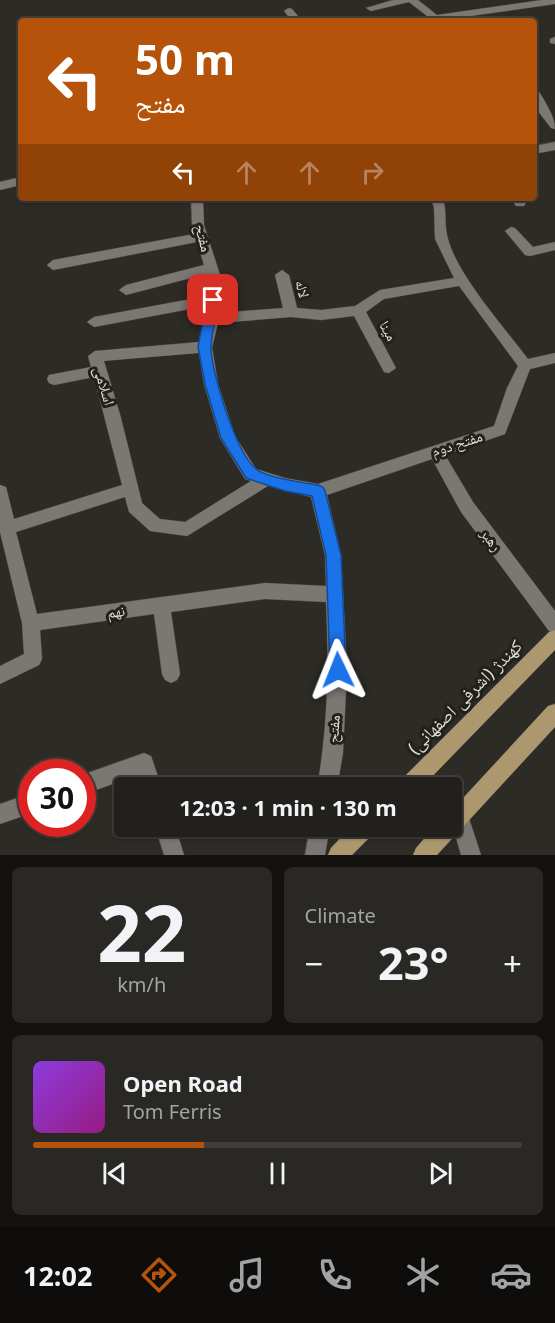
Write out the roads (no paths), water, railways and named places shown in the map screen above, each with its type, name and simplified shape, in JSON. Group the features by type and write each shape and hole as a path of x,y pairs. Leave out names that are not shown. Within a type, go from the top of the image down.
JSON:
{"main road":[{"name":"کهندژ (اشرفی اصفهانی)","path":"418,777 555,638"},
{"path":"462,812 555,713"},
{"path":"338,855 356,837"},
{"path":"423,855 439,837"}],"street":[{"path":"371,8 405,0"},
{"path":"412,0 435,18 476,17 555,0"},
{"path":"289,11 295,18"},
{"path":"537,105 555,126"},
{"path":"537,149 555,146"},
{"path":"0,186 18,182"},
{"name":"مفتح","path":"196,201 198,225 215,281 212,319 205,347 212,384 228,438 251,474 318,491 333,555 338,670 333,753 329,777"},
{"path":"438,201 441,239 462,281 525,365 555,358"},
{"path":"511,231 530,252 555,246"},
{"path":"53,265 202,237"},
{"path":"126,290 211,268"},
{"name":"لاله","path":"282,275 291,312"},
{"path":"212,319 291,312 321,315 358,311 380,295 462,281"},
{"path":"93,322 213,300"},
{"name":"مینا","path":"358,311 389,368"},
{"name":"اسلامی","path":"205,347 95,356 114,418 135,507 156,526 187,529 267,479"},
{"name":"مفتح دوم","path":"318,491 500,430 514,388 525,365"},
{"path":"54,379 100,371"},
{"name":"رهبر","path":"435,451 467,507 555,625"},
{"path":"8,528 130,489"},
{"path":"0,492 8,528 7,561 31,623 33,659 0,675"},
{"name":"نهم","path":"31,623 265,591 335,594"},
{"path":"161,606 171,674"},
{"path":"96,780 144,763 148,777"},
{"path":"0,814 18,808"},
{"path":"168,837 174,855"},
{"path":"315,855 318,837"},
{"path":"461,837 471,855"}]}
